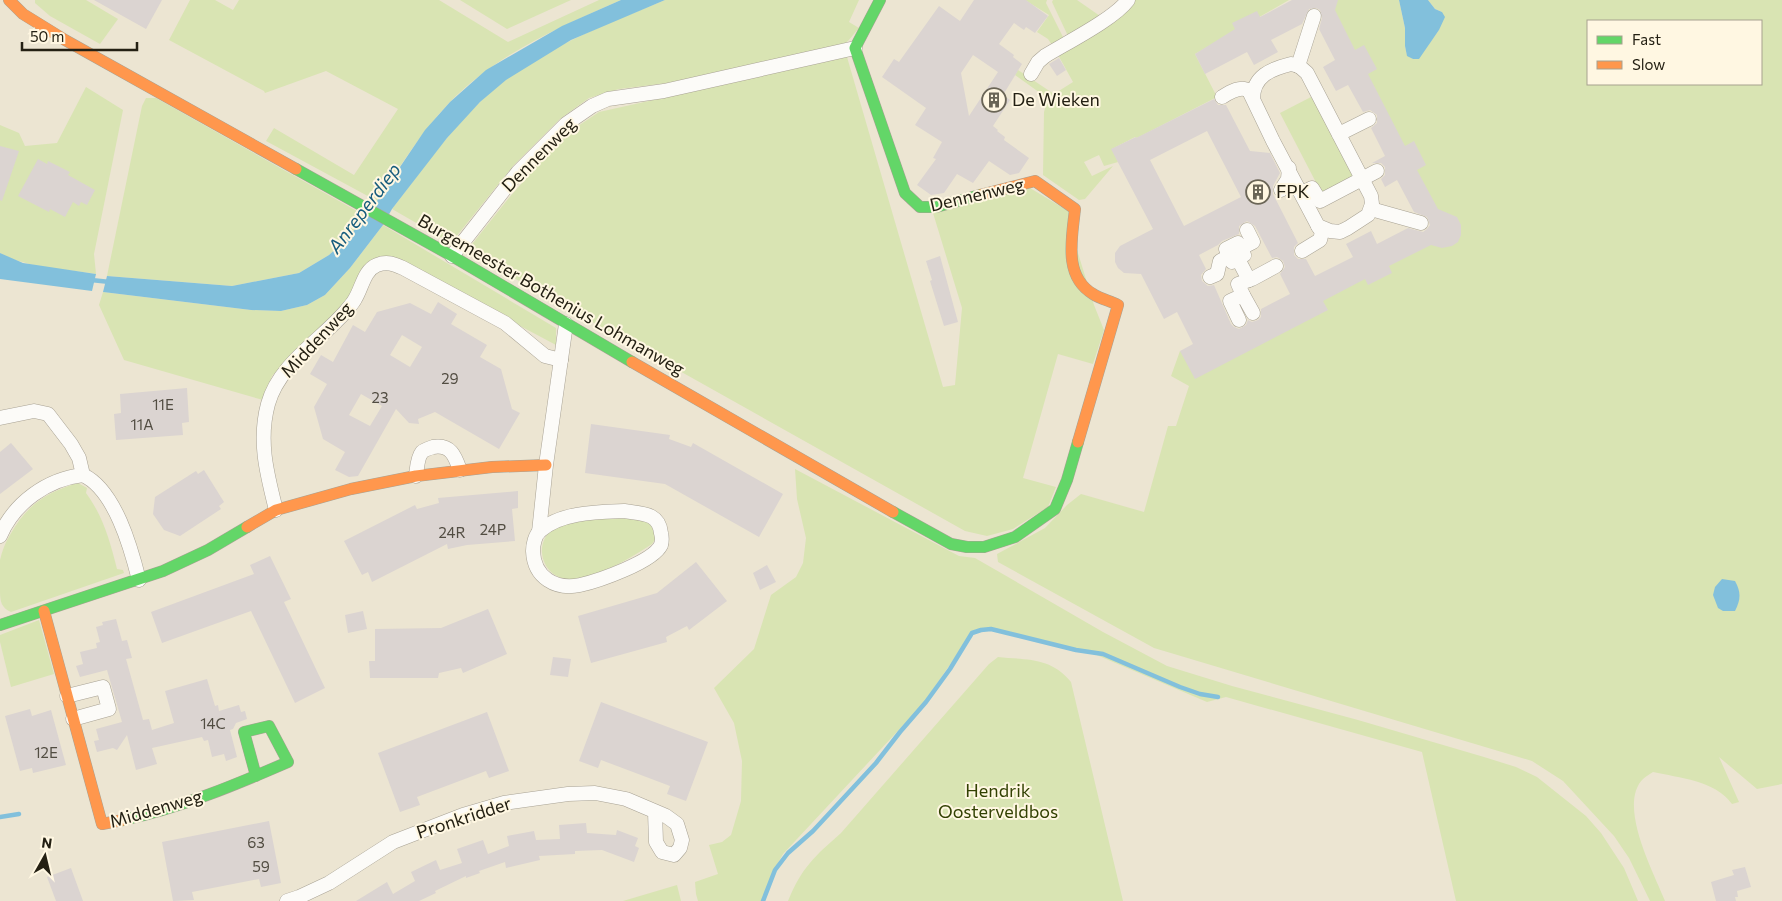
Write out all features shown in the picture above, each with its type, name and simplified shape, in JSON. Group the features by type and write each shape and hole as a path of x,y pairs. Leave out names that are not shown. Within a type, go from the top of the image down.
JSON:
{"street":[{"path":"855,48 880,0"},
{"path":"1031,74 1038,62 1045,56 1109,17 1128,0"},
{"name":"Burgemeester Bothenius Lohmanweg","path":"11,1 23,14 65,40 452,256 566,324 951,544 967,547 984,547 1015,537 1056,509 1067,480"},
{"path":"1298,66 1314,16"},
{"name":"Dennenweg","path":"452,256 518,172 566,124 592,106 608,99 664,91 855,48 905,193 920,207 936,207 1035,181 1075,209 1071,263 1080,284 1092,293 1118,305 1067,480"},
{"path":"1222,97 1291,64 1298,66 1308,73 1371,196 1371,208 1365,218 1340,232 1318,226"},
{"path":"1254,99 1255,85 1260,78"},
{"path":"1238,89 1246,88 1254,99 1271,146 1289,168 1322,232 1320,240 1302,251"},
{"path":"1340,134 1369,119"},
{"path":"1281,190 1288,179 1289,168"},
{"path":"1302,193 1312,188 1320,201 1377,172"},
{"path":"1371,208 1421,223"},
{"path":"1210,277 1216,274 1220,261 1245,246 1249,280"},
{"name":"Middenweg","path":"276,510 265,466 263,445 264,423 268,403 281,376 344,314 355,300 368,272 376,265 390,263 403,268 505,323 545,356 561,360"},
{"path":"1253,313 1238,284 1276,266"},
{"path":"1239,320 1230,302 1243,295"},
{"path":"539,532 549,524 585,513 624,511 652,516 660,523 662,536 660,545 638,563 619,573 592,582 573,587 557,585 540,574 533,558 533,545 539,532 546,465 566,324"},
{"path":"0,418 34,411 48,414 71,444 79,458 83,475"},
{"path":"416,476 422,452 431,447 440,446 450,449 455,456 460,470"},
{"path":"0,625 139,580 187,561 276,510 351,489 416,476 460,470 546,465"},
{"path":"0,536 16,509 27,499 64,479 83,475 91,479 114,510 123,527 133,554 139,580"},
{"name":"Middenweg","path":"44,611 102,824 143,816 193,800 256,776 288,762 269,726 244,732 256,776"},
{"path":"67,696 103,686 109,709 73,719"},
{"name":"Pronkridder","path":"287,901 329,883 393,842 463,815 504,803 568,794 595,793 634,802 655,812"}],"green space":[{"path":"35,0 86,0 118,19 100,44 50,16 35,3"},
{"path":"190,0 215,0 233,10 239,0 439,0 508,42 599,0 621,0 530,43 487,70 467,86 429,126 377,201 266,141 274,128 354,175 398,109 326,71 265,93 169,40"},
{"path":"460,0 571,0 507,29"},
{"path":"665,0 859,0 849,22 859,28 840,47 668,83 619,89 589,98 560,119 513,166 451,243 392,209 455,128 499,85 520,69 567,42"},
{"path":"1025,0 1047,0 1046,3 1064,39 1052,45 1048,39 1037,32 1049,15"},
{"path":"1053,0 1077,0 1100,16 1068,36 1052,2"},
{"path":"1135,0 1289,0 1195,54 1217,97 1112,149 1118,162 1104,166 1099,155 1084,162 1092,176 1113,166 1085,199 1079,200 1043,175 1044,112 1046,105 1042,97 1050,100 1015,75 1018,70 1054,94 1073,82 1057,53"},
{"path":"1325,0 1399,0 1405,28 1407,55 1413,59 1418,59 1439,30 1442,12 1435,9 1428,0 1782,0 1782,784 1757,789 1719,757 1739,802 1732,804 1716,790 1685,778 1653,772 1643,779 1636,791 1634,805 1636,822 1646,857 1665,901 1650,901 1629,858 1614,836 1563,781 1532,761 1154,648 998,562 997,554 1045,528 1067,505 1081,494 1144,512 1168,426 1176,426 1189,386 1171,376 1180,351 1196,365 1442,229"},
{"path":"847,57 943,387 955,385 962,308 933,213 1030,188 1073,214 1070,227 1094,305 1104,330 1093,364 1058,354 1023,478 1056,487 1048,507 1013,529 987,536 965,531 471,254 469,248 547,154 572,130 599,112"},
{"path":"86,87 123,110 94,254 96,274 34,265 0,253 0,125 19,133 25,146 57,143"},
{"path":"1311,97 1313,100 1317,97 1357,173 1352,176 1353,178 1322,194 1280,113"},
{"path":"146,98 156,98 364,215 351,235 329,255 299,273 232,286 107,276 142,106"},
{"path":"383,225 556,328 556,345 390,257 272,376 263,400 124,360 99,305 103,292 251,310 281,311 307,305 325,295 350,268"},
{"path":"795,469 959,556 975,558 1103,632 1167,666 1484,757 1516,767 1537,777 1586,816 1601,833 1624,868 1638,901 1456,901 1422,752 1226,697 1207,702 1092,653 1071,651 1066,648 984,628 974,630 922,705 783,854 773,872 763,901 698,901 695,882 718,874 709,845 722,842 731,835 741,801 742,761 734,723 714,688 754,649 771,595 796,577 803,563 806,538 797,499"},
{"path":"78,483 87,488 86,493 105,529 117,569 123,570 124,573 11,612 7,610 1,602 0,596 0,560 7,541 16,525 30,508 56,491"},
{"path":"617,517 653,524 656,538 652,544 620,564 584,577 568,579 559,577 547,567 543,559 543,543 553,529 576,521"},
{"path":"39,620 54,674 11,687 0,635"},
{"name":"Hendrik Oosterveldbos","path":"998,657 1038,661 1047,664 1063,674 1071,682 1123,901 788,901 793,889 810,863 841,833 989,664"},
{"path":"677,885 681,901 623,901"}],"water":[{"path":"621,0 665,0 571,40 506,80 480,102 447,138 392,209 383,225 350,268 325,295 307,305 281,311 251,310 103,292 107,276 232,286 299,273 329,255 351,235 364,215 377,201 425,130 450,102 486,70 562,26"},
{"path":"1399,0 1428,0 1445,17 1439,30 1419,59 1407,56 1405,28"},
{"path":"0,253 23,263 96,274 92,291 0,279"},
{"path":"1722,579 1735,581 1737,585 1740,596 1735,611 1723,611 1718,608 1713,595 1715,587"}],"building":[{"path":"94,0 162,0 146,29"},
{"name":"De Wieken","path":"974,0 1026,0 1048,16 1035,33 1026,27 1024,30 1014,23 999,44 1014,55 1013,57 1022,64 1003,95 1010,100 993,126 1005,137 1004,140 1029,158 1019,173 1010,175 989,161 973,183 957,174 944,193 931,195 917,185 936,159 933,158 942,142 915,125 926,108 882,77 894,59 899,62 939,6 960,21","holes":["973,55 998,72 969,116 961,73"]},
{"name":"FPK","path":"1292,0 1338,0 1335,10 1355,50 1364,45 1377,69 1368,74 1405,146 1414,141 1426,165 1417,170 1438,209 1457,217 1461,225 1461,235 1458,242 1452,246 1442,248 1431,245 1389,266 1392,273 1368,285 1365,279 1323,301 1328,310 1195,379 1180,351 1193,344 1177,312 1164,319 1141,274 1124,273 1115,262 1115,253 1120,246 1153,229 1111,149 1214,99 1218,105 1226,105 1250,151 1270,153 1280,173 1273,186 1273,194 1298,243 1294,247 1294,255 1298,259 1306,259 1315,276 1353,257 1346,244 1371,231 1377,244 1408,228 1423,232 1430,225 1427,217 1414,212 1397,180 1385,187 1381,179 1385,175 1385,167 1381,163 1372,163 1385,156 1371,128 1377,123 1377,115 1370,110 1363,112 1348,85 1336,91 1323,67 1335,60 1319,29 1322,18 1320,10 1316,8 1309,9 1302,24 1271,40 1278,52 1254,65 1247,52 1205,74 1195,54 1235,29 1232,23 1257,11 1260,17","holes":["1207,131 1241,197 1184,226 1150,160","1247,221 1255,226 1272,258 1277,257 1283,261 1285,267 1280,274 1290,294 1261,309 1261,317 1258,320 1252,322 1248,320 1246,325 1239,329 1231,324 1214,285 1208,286 1202,281 1201,275 1206,269 1199,255 1222,241 1239,234 1239,226"]},
{"path":"1059,58 1066,70 1057,76 1049,64"},
{"path":"0,146 19,151 2,201 0,200"},
{"path":"38,159 47,164 48,161 70,172 68,175 95,190 87,205 81,202 79,206 73,202 65,217 50,209 49,212 18,196"},
{"path":"940,256 958,322 944,326 926,261"},
{"path":"438,302 457,314 451,324 487,345 480,357 501,369 512,409 520,413 499,449 435,412 418,419 419,424 409,423 396,409 358,476 349,477 335,470 345,452 323,439 314,407 327,384 310,374 321,355 333,362 353,325 365,332 377,312 410,303 431,314","holes":["402,335 422,347 410,367 390,355","361,394 382,406 370,426 349,415"]},
{"path":"187,388 189,422 182,423 183,435 116,440 114,414 121,413 120,394"},
{"path":"591,424 670,435 669,439 691,447 693,443 783,494 759,537 665,484 585,473"},
{"path":"11,443 33,469 0,494 0,452"},
{"path":"204,470 224,502 219,506 221,509 180,536 164,530 153,514 155,497 196,471 198,474"},
{"path":"518,491 518,508 512,509 515,541 467,545 448,549 447,544 372,582 368,572 362,575 344,541 415,505 417,509 439,503 438,498"},
{"path":"270,556 291,599 284,602 325,688 295,703 251,611 162,643 151,612 254,574 250,565"},
{"path":"696,562 727,601 689,630 687,626 666,637 667,642 591,663 578,616 657,593"},
{"path":"767,565 776,582 760,590 753,573"},
{"path":"488,609 507,654 463,673 461,668 439,673 438,678 370,678 369,661 375,661 375,629 441,628"},
{"path":"363,611 367,629 348,633 345,615"},
{"path":"116,619 122,641 127,640 132,658 126,659 143,720 149,719 152,730 174,723 165,691 207,679 215,706 218,705 219,711 239,705 241,712 245,711 247,719 236,723 233,729 230,730 237,757 226,761 224,754 212,757 208,740 204,741 202,737 152,748 157,764 136,770 127,735 117,750 113,748 97,752 94,741 99,740 96,729 122,722 107,670 80,677 76,666 83,664 80,652 97,648 96,643 100,642 96,627 103,625 102,622"},
{"path":"553,657 571,659 568,677 550,675"},
{"path":"601,702 708,742 686,801 667,794 670,786 601,760 598,768 579,761"},
{"path":"30,709 32,716 51,710 66,765 33,773 32,768 20,771 5,716"},
{"path":"487,712 509,771 489,778 486,771 417,797 420,805 400,812 378,753"},
{"path":"269,821 281,883 261,887 259,879 192,892 194,900 173,901 162,842"},
{"path":"586,823 587,833 616,835 617,830 638,838 635,846 639,848 634,862 602,850 575,851 575,854 539,856 540,860 506,868 505,862 479,871 480,873 466,878 466,876 419,901 356,901 387,882 393,894 415,881 411,872 436,860 440,870 462,863 457,849 483,840 488,854 509,846 507,836 534,831 536,840 560,839 559,825"},
{"path":"1745,867 1751,887 1737,891 1738,897 1735,897 1736,901 1716,901 1711,882 1734,875 1732,870"},
{"path":"71,868 83,901 56,901 47,877"}],"waterway":[{"name":"Anreperdiep","path":"91,280 110,282"},
{"path":"763,901 775,870 788,853 813,831 876,763 926,702 950,669 972,633 991,629 1076,650 1103,654 1180,687 1200,694 1218,697"},
{"path":"0,817 19,814"}],"traffic: fast":[{"path":"880,0 855,48 905,193 920,207 936,207 980,195"},
{"path":"296,169 452,256 632,362"},
{"path":"893,512 951,544 967,547 984,547 1015,537 1055,509 1067,480 1078,442"},
{"path":"0,625 163,571 208,550 247,527"},
{"path":"123,820 186,802 228,787 248,779 268,771 288,762 269,726 244,732 256,776"}],"traffic: slow":[{"path":"9,0 23,14 65,40 296,169"},
{"path":"980,195 1035,181 1075,209 1071,244 1073,267 1077,277 1083,286 1093,294 1118,305 1078,442"},
{"path":"632,362 893,512"},
{"path":"247,527 276,510 351,489 416,476 492,467 546,465"},
{"path":"44,611 102,824 123,820"}],"place":[{"name":"De Wieken","path":"994,100"},
{"name":"FPK","path":"1258,192"}]}
